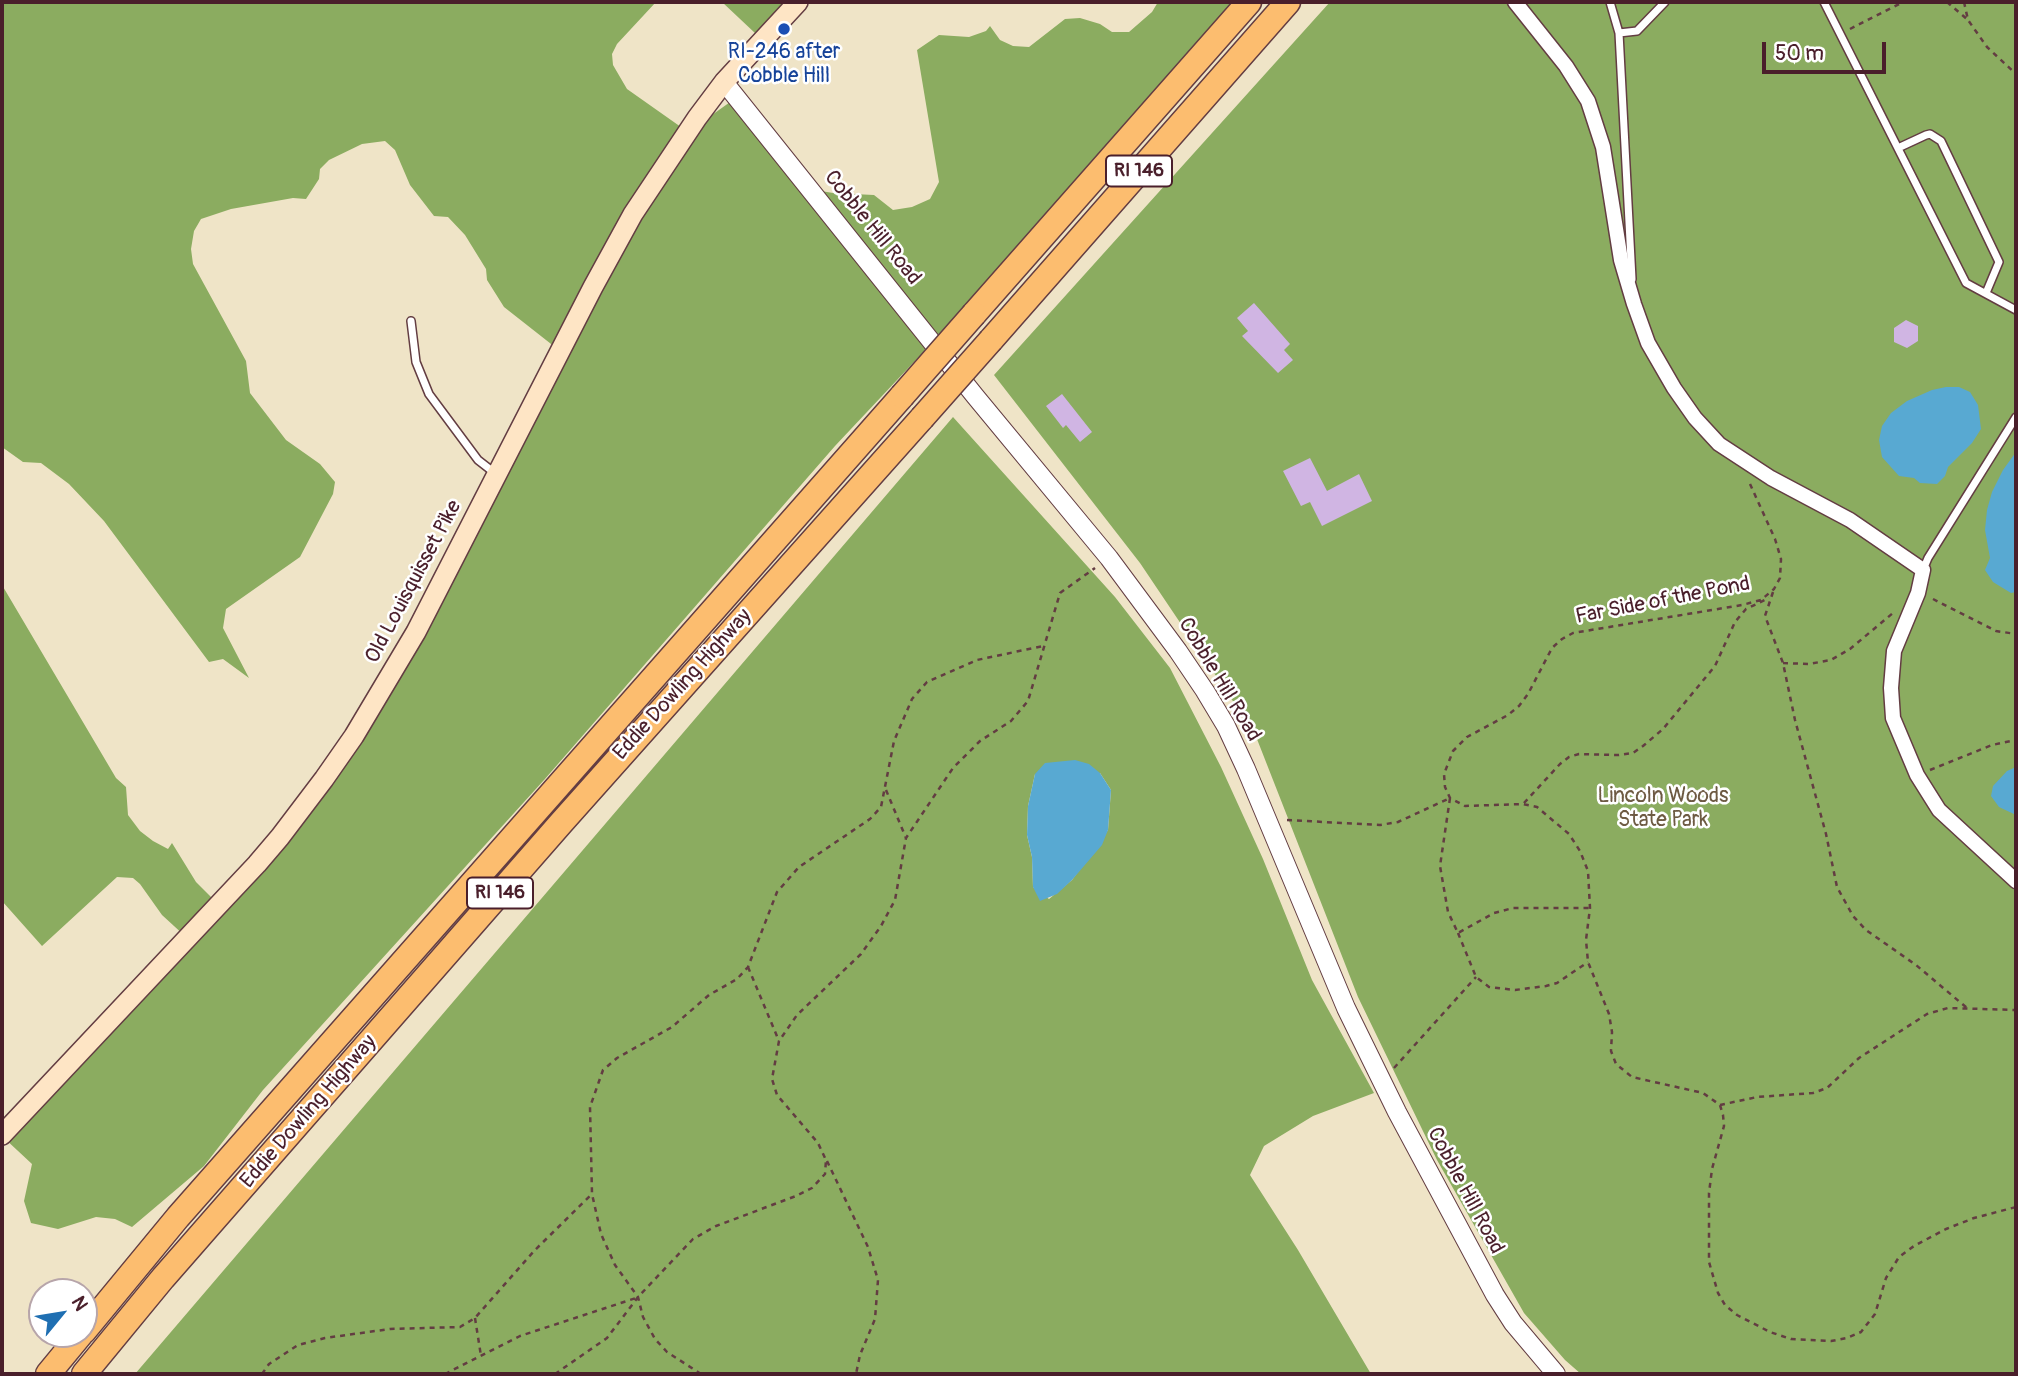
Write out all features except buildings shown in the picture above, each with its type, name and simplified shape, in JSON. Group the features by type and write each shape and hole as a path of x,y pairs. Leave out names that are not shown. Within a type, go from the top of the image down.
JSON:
{"highway":[{"name":"Eddie Dowling Highway","path":"98,1314 178,1217 1249,2"},
{"name":"Eddie Dowling Highway","path":"84,1374 172,1268 570,812 1288,2"},
{"name":"Eddie Dowling Highway","path":"48,1374 70,1348"}],"main road":[{"name":"Old Louisquisset Pike","path":"2,1135 257,864 317,789 354,736 416,632 633,214 724,82 799,2"}],"street":[{"path":"1515,2 1566,66 1588,101 1603,148 1621,260 1634,304 1648,343 1695,418 1719,444 1771,478 1850,520 1923,570 1918,593 1894,651 1891,688 1893,718 1917,775 1939,810 2016,881"},
{"name":"Cobble Hill Road","path":"724,82 975,396 1109,558 1205,691 1226,726 1268,819 1346,1008 1382,1081 1495,1295 1513,1323 1556,1374"}],"lane":[{"path":"1610,2 1619,33 1634,304"},
{"path":"1619,33 1637,31 1665,2"},
{"path":"1824,2 1966,283 2016,310"},
{"path":"1898,148 1930,134 1941,141 1999,262 1986,293"},
{"path":"411,321 416,362 429,394 478,460 497,475"},
{"path":"1923,570 2016,416"}],"path":[{"path":"1840,34 1903,2"},
{"path":"1948,2 1968,20 1987,47 2016,74"},
{"path":"1964,2 1968,20"},
{"name":"Far Side of the Pond","path":"1476,976 1448,912 1440,866 1450,798 1445,787 1444,774 1454,751 1467,737 1519,706 1552,648 1573,633 1742,605 1761,600 1774,589 1780,578 1781,559 1775,539 1749,483"},
{"path":"856,1374 860,1355 875,1319 878,1280 868,1247 818,1143 777,1095 772,1079 779,1041 797,1015 861,954 881,926 895,900 906,838 953,768 980,741 1011,721 1028,701 1060,593 1109,558"},
{"path":"1774,589 1765,616 1783,663 1794,720 1826,834 1837,887 1853,916 1866,930 1916,965 1967,1008"},
{"path":"1783,663 1809,664 1832,660 1850,649 1918,593 1996,631 2016,634"},
{"path":"1523,804 1569,757 1579,754 1633,753 1643,746 1663,729 1715,666 1735,622 1746,609 1769,598"},
{"path":"701,1374 667,1352 655,1339 643,1318 638,1297 615,1265 601,1234 592,1194 590,1107 603,1070 617,1058 672,1027 709,995 737,979 748,967 777,892 800,867 870,819 881,807 894,741 912,699 927,682 977,660 1044,646"},
{"path":"1917,775 1992,745 2016,740"},
{"path":"885,788 906,838"},
{"path":"1268,819 1381,825 1398,822 1450,798 1465,806 1523,804 1537,807 1569,834 1588,871 1588,961 1609,1014 1611,1051 1616,1064 1632,1077 1703,1093 1720,1105 1724,1126 1712,1168 1709,1193 1709,1262 1718,1293 1725,1305 1737,1315 1770,1332 1791,1339 1831,1341 1861,1332 1875,1314 1886,1278 1899,1257 1945,1229 2016,1207"},
{"path":"1458,933 1493,913 1513,908 1590,908"},
{"path":"1382,1081 1476,976 1489,987 1533,990 1557,982 1588,961"},
{"path":"748,967 779,1041"},
{"path":"1720,1105 1757,1097 1813,1093 1827,1088 1859,1058 1927,1014 1948,1008 2016,1010"},
{"path":"555,1374 607,1338 638,1297 693,1239 716,1226 812,1188 825,1174 826,1160"},
{"path":"262,1374 269,1364 298,1345 325,1338 390,1329 460,1327 475,1318 535,1250 592,1194"},
{"path":"444,1374 520,1336 638,1297"},
{"path":"475,1318 481,1356"}],"green space":[{"path":"2,2 656,2 617,44 612,54 613,65 627,89 688,132 733,100 815,190 874,195 893,210 912,207 930,199 939,182 917,50 939,35 969,37 986,31 990,26 1000,40 1013,46 1029,47 1065,19 1080,18 1100,24 1112,32 1129,32 1152,12 1158,2 1248,2 1011,273 929,346 835,446 544,780 263,1090 204,1166 132,1227 115,1219 96,1217 58,1229 31,1223 24,1201 32,1164 3,1137 186,937 162,915 133,878 117,877 42,946 2,901 2,585 116,778 126,787 128,815 140,831 153,841 168,849 172,843 196,882 216,902 336,764 560,351 504,307 487,280 486,269 465,235 448,217 434,216 410,185 395,150 385,141 362,144 329,160 320,169 319,179 306,199 293,198 231,209 201,219 194,231 191,249 193,264 246,361 250,393 286,440 320,464 335,482 333,494 300,557 226,609 223,628 249,678 223,659 209,662 104,521 69,484 41,463 23,462 2,447"},
{"path":"722,2 788,2 756,34"},
{"name":"Lincoln Woods State Park","path":"1330,2 2016,2 2016,1374 1581,1374 1565,1360 1524,1313 1437,1160 1358,997 1255,734 1140,563 994,375"},
{"path":"953,417 1115,597 1170,668 1221,767 1263,859 1312,980 1374,1093 1313,1116 1264,1146 1250,1175 1371,1374 135,1374","holes":["1100,773 1111,790 1108,830 1072,880 1049,899 1033,887 1032,857 1027,835 1028,806 1035,774"]}],"water":[{"path":"1946,387 1959,387 1970,392 1978,405 1981,429 1937,484 1920,483 1914,478 1899,476 1882,457 1879,440 1882,426 1891,413 1907,401"},
{"path":"2016,452 2016,592 2011,593 1993,582 1985,570 1990,558 1985,530 1992,492"},
{"path":"1075,760 1089,764 1100,773 1111,790 1108,830 1102,845 1072,880 1057,894 1040,901 1033,887 1032,857 1027,835 1028,806 1035,774 1045,763"},
{"path":"2016,767 2016,815 1999,807 1991,796 1993,786 2007,771"}],"place":[{"name":"RI-246 after Cobble Hill","path":"784,29"}]}
